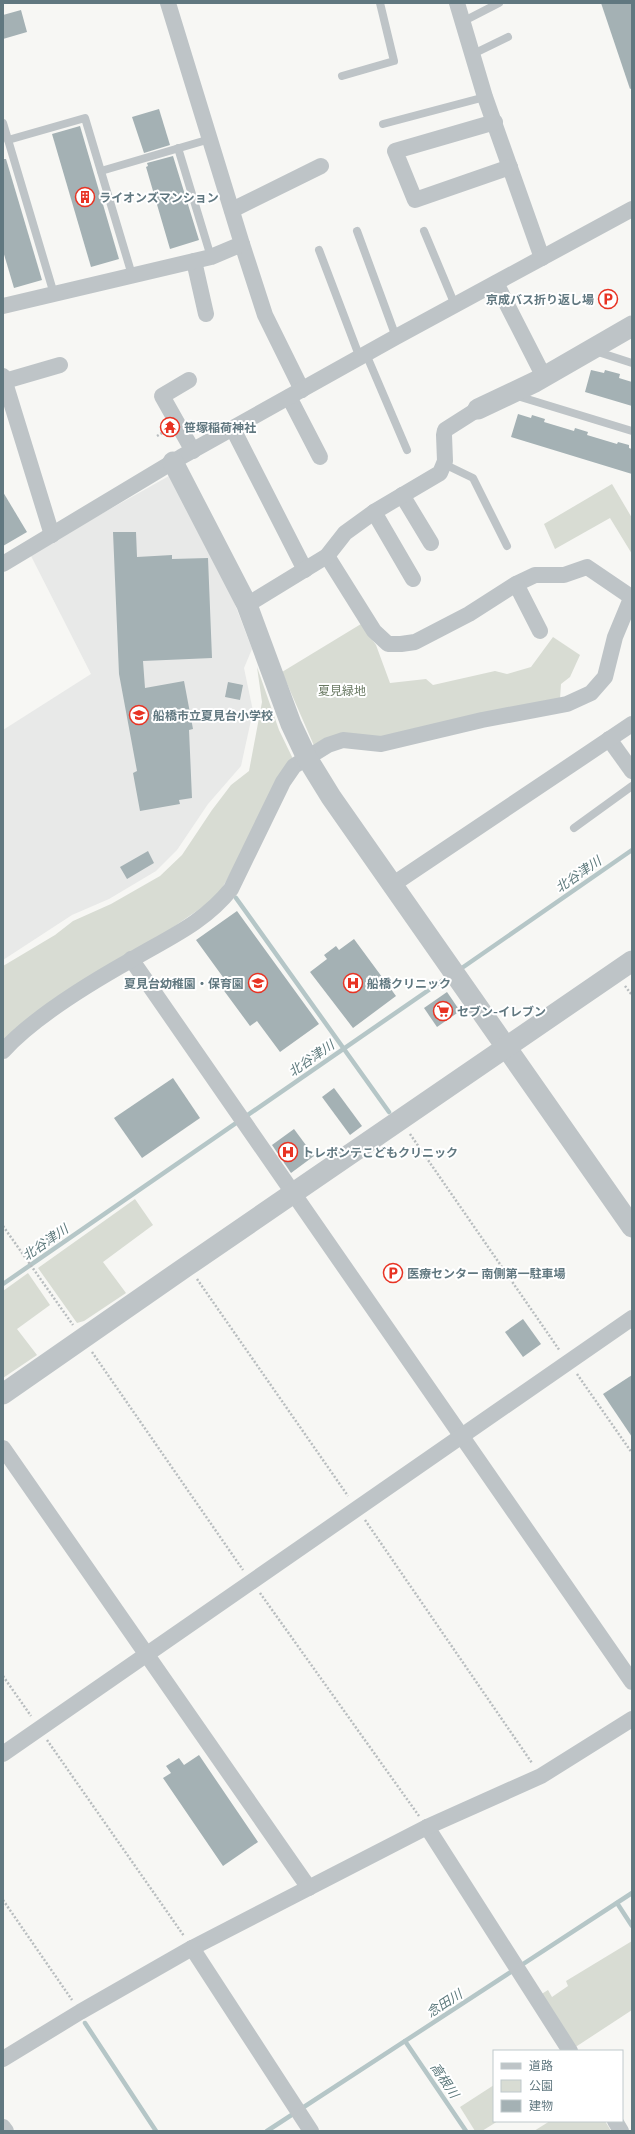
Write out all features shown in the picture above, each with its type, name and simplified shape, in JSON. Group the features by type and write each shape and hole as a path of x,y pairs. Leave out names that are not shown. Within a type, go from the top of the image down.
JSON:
{"street":[{"path":"168,3 242,244 266,316 320,457"},
{"path":"457,3 485,97 542,258"},
{"path":"495,122 395,151 415,200 510,167"},
{"path":"232,210 321,166"},
{"path":"3,564 193,450 396,337 632,209"},
{"path":"3,306 211,257 242,244"},
{"path":"194,261 206,314"},
{"path":"496,283 544,377"},
{"path":"247,605 327,556 345,533 374,512 440,473 444,464 445,430 478,409 544,377 632,326"},
{"path":"52,535 4,380 60,365"},
{"path":"189,380 162,396 193,450"},
{"path":"232,429 304,570"},
{"path":"173,462 247,605 277,689 307,758 331,797 505,1048 632,1227"},
{"path":"402,495 431,543"},
{"path":"374,512 413,579"},
{"path":"3,1051 13,1040 71,996 131,959 170,939 220,902 231,888 283,782 294,766 328,745 343,740 381,744 482,720 567,704 591,693 605,676 615,637 631,596 587,567 564,575 535,575 516,584 469,614 415,642 388,644 374,632 327,556"},
{"path":"516,584 540,631"},
{"path":"392,885 632,724"},
{"path":"610,739 632,772"},
{"path":"131,959 632,1682"},
{"path":"3,1394 632,961"},
{"path":"3,1754 567,1361 632,1318"},
{"path":"3,1448 148,1654 309,1888"},
{"path":"3,2059 80,2012 192,1948 427,1827 541,1776 632,1719"},
{"path":"427,1827 569,2050"},
{"path":"192,1948 307,2125"},
{"path":"616,2122 621,2131"},
{"path":"3,2127 6,2131"}],"lane":[{"path":"342,76 394,61 380,3"},
{"path":"462,22 499,3"},
{"path":"472,55 508,37"},
{"path":"383,124 485,97"},
{"path":"8,140 85,118 132,275"},
{"path":"3,123 54,294"},
{"path":"101,171 210,139"},
{"path":"178,148 211,257"},
{"path":"424,230 455,306"},
{"path":"357,231 396,337"},
{"path":"319,250 363,356 406,450"},
{"path":"591,350 632,363"},
{"path":"511,394 632,431"},
{"path":"444,464 474,478 507,546"},
{"path":"574,828 632,786"}],"path":[{"path":"157,436 166,430"},
{"path":"401,1121 632,1453"},
{"path":"3,1226 83,1339"},
{"path":"3,1676 192,1948"},
{"path":"3,1900 80,2012"}],"shaded area":[{"name":"船橋市立夏見台小学校","path":"169,476 226,581 252,649 244,668 253,711 241,766 208,804 177,850 156,871 109,899 72,915 3,960 3,730 91,674 30,554"}],"green space":[{"path":"612,484 632,518 632,554 610,518 555,549 544,524"},
{"name":"夏見緑地","path":"361,624 376,645 390,683 426,679 433,685 495,671 507,674 531,667 553,637 580,655 570,677 561,684 560,699 382,739 315,748 282,672"},
{"path":"257,667 279,730 294,761 217,897 3,1044 3,966 55,935 73,921 111,904 160,876 182,855 212,810 231,785 249,771 262,702"},
{"path":"135,1199 153,1225 103,1262 126,1293 84,1321 77,1323 38,1268"},
{"path":"28,1273 50,1305 17,1329 37,1355 3,1378 3,1291"},
{"path":"632,1941 632,2010 574,2048 540,1995 548,1990 552,1997 568,1986 566,1981"},
{"path":"493,2086 493,2122 496,2122 482,2131 475,2131 460,2107"},
{"path":"548,2122 606,2122 611,2131 534,2131"}],"building":[{"path":"601,3 632,3 632,88 630,89"},
{"path":"21,10 27,32 3,39 3,15"},
{"path":"159,109 170,145 144,153 132,117"},
{"name":"ライオンズマンション","path":"80,126 119,259 91,267 52,134"},
{"path":"173,156 199,240 170,249 146,167 148,166 147,163"},
{"path":"3,159 6,159 42,280 14,288 3,251"},
{"path":"591,370 604,373 605,370 620,374 619,378 632,382 632,406 585,392"},
{"path":"518,414 531,418 532,415 545,419 544,422 574,431 575,428 588,432 587,435 617,444 618,442 629,445 629,448 632,449 632,474 511,437"},
{"path":"3,492 27,532 3,546"},
{"path":"113,532 136,532 137,557 172,555 172,559 208,558 212,658 143,661 145,688 184,681 193,729 189,730 192,798 179,800 180,804 140,811 133,773 137,771 119,674"},
{"path":"228,682 243,685 240,700 225,697"},
{"path":"148,851 154,863 127,879 120,867"},
{"path":"237,911 319,1024 280,1052 257,1021 250,1026 222,988 228,984 196,940"},
{"path":"354,939 396,996 353,1028 310,972 327,959 324,955 336,946 339,950"},
{"path":"447,992 460,1011 437,1027 424,1008"},
{"path":"173,1078 200,1118 142,1158 114,1118"},
{"path":"334,1088 362,1126 350,1135 322,1097"},
{"path":"294,1129 314,1156 291,1173 272,1145"},
{"path":"523,1319 541,1344 523,1357 505,1332"},
{"path":"632,1375 632,1437 603,1394"},
{"path":"199,1755 258,1842 223,1866 163,1778 171,1773 166,1766 179,1758 184,1765"}],"waterway":[{"name":"北谷津川","path":"459,970 632,850"},
{"path":"236,898 389,1112"},
{"name":"北谷津川","path":"3,1284 449,976"},
{"name":"念田川","path":"267,2131 632,1893"},
{"path":"617,1903 632,1926"},
{"path":"85,2023 156,2131"},
{"name":"高根川","path":"405,2041 466,2131"}],"place":[{"name":"ライオンズマンション","path":"85,197"},
{"name":"京成バス折り返し場","path":"608,299"},
{"name":"笹塚稲荷神社","path":"170,427"},
{"name":"船橋市立夏見台小学校","path":"139,715"},
{"name":"夏見台幼稚園・保育園","path":"258,983"},
{"name":"船橋クリニック","path":"353,983"},
{"name":"セブン-イレブン","path":"443,1011"},
{"name":"トレポンテこどもクリニック","path":"288,1152"},
{"name":"医療センター 南側第一駐車場","path":"393,1273"}]}
